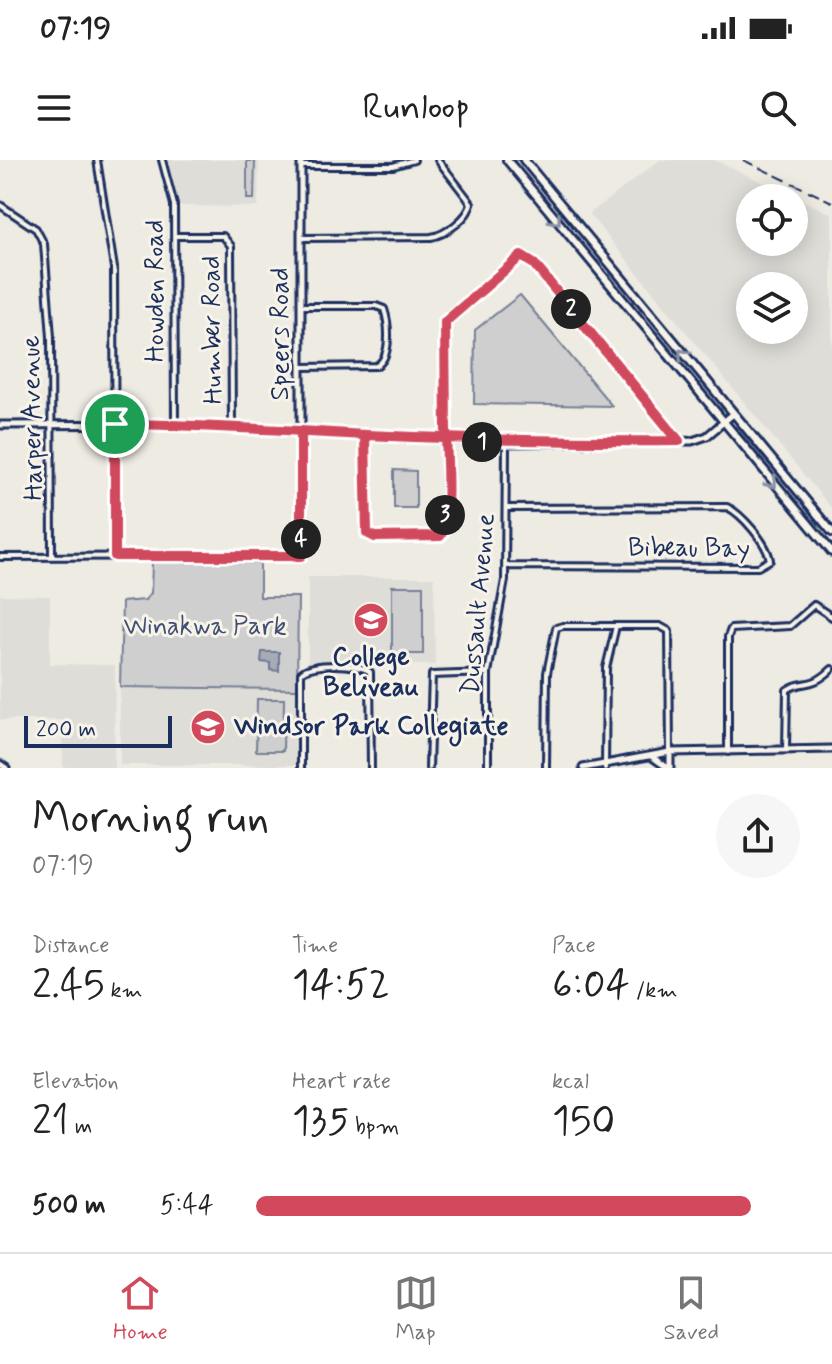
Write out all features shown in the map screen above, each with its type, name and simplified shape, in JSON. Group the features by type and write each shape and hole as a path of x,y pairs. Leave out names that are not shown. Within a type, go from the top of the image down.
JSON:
{"main road":[{"path":"507,160 832,552"},
{"path":"524,160 832,532"},
{"path":"601,275 612,267"}],"street":[{"path":"0,557 115,556 114,261 97,160"},
{"name":"Howden Road","path":"162,160 174,205 175,424"},
{"path":"301,163 393,166 414,160"},
{"path":"301,238 431,237 442,234 472,206 438,160"},
{"name":"Speers Road","path":"115,556 301,556 301,163"},
{"name":"Harper Avenue","path":"0,205 36,229 44,244 51,337 52,556"},
{"name":"Humber Road","path":"174,236 223,236 231,246 232,427"},
{"path":"365,435 365,530 375,537 436,537 444,532 445,322 521,256 534,264 679,441"},
{"path":"301,306 376,306 384,309 387,318 383,363 376,366 301,367"},
{"path":"0,425 175,424 506,443 679,441 702,439 733,414"},
{"name":"Dussault Avenue","path":"488,768 488,673 506,566 506,443"},
{"name":"Bibeau Bay","path":"506,508 727,507 736,512 766,549 770,560 758,567 506,566"},
{"path":"728,752 728,637 731,629 790,626 814,605 832,617"},
{"path":"546,768 547,673 553,634 563,626 660,626 669,631 669,768 650,756"},
{"path":"605,766 606,668 616,626"},
{"path":"301,768 304,669 361,667 370,672 371,768"},
{"path":"786,752 787,690 795,686 814,685 832,669"},
{"path":"429,768 432,675 488,673"},
{"path":"583,768 670,752 832,749"},
{"path":"0,764 6,768"}],"shaded area":[{"path":"167,160 259,160 258,207 179,206"},
{"path":"660,160 714,160 766,184 736,184 736,256 808,256 808,203 832,214 832,509 589,214"},
{"name":"College Beliveau","path":"308,577 434,577 435,665 308,663"},
{"path":"0,595 50,596 50,664 115,665 114,768 63,767 62,720 0,720"},
{"path":"262,652 279,652 279,671 270,670 270,663 261,662"},
{"name":"Windsor Park Collegiate","path":"120,687 297,689 297,765 120,765"}],"green space":[{"path":"511,160 521,160 604,264 596,260"},
{"path":"247,161 255,161 254,199 247,199"},
{"path":"610,272 720,403 723,414 611,282"},
{"path":"520,295 612,406 474,404 475,330"},
{"path":"736,426 822,528 789,498 738,437 733,428"},
{"path":"394,470 416,471 416,508 394,508"},
{"name":"Winakwa Park","path":"152,562 260,563 260,597 298,597 297,689 120,687 122,602 145,600 151,593"},
{"path":"392,586 423,586 423,654 392,654"},
{"path":"257,699 284,699 283,751 256,751"}],"railway":[{"path":"743,160 832,202"}],"place":[{"name":"College Beliveau","path":"371,620"},
{"name":"Windsor Park Collegiate","path":"208,727"}],"route":[{"path":"115,424 115,556 301,556 301,431 365,435 367,533 375,537 440,536 445,527 446,474 446,439 446,431 445,322 447,317 521,256 530,259 679,441 506,443 446,439 175,424 115,424"}]}
